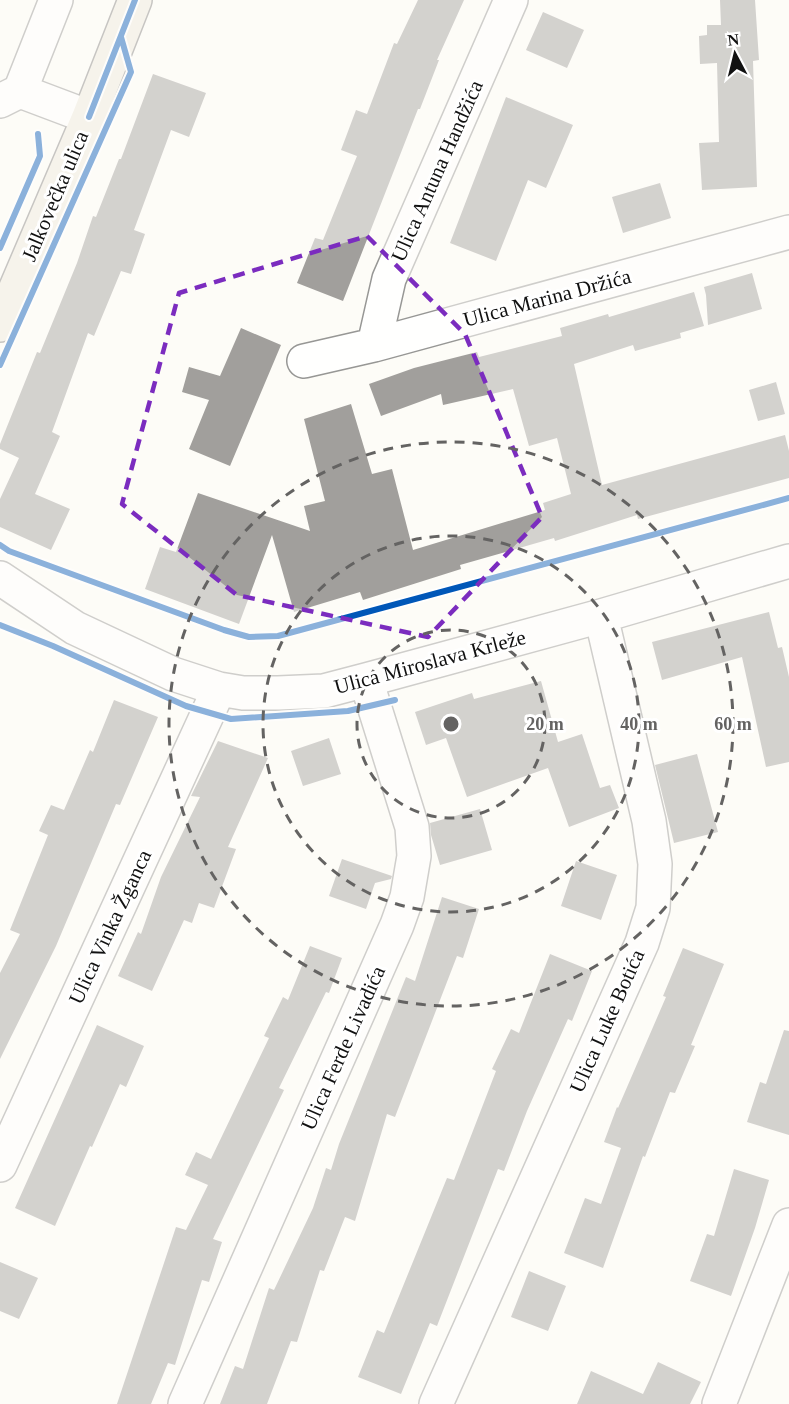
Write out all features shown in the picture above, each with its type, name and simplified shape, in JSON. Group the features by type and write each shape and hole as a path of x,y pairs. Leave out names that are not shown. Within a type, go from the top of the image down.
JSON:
{"main road":[{"name":"Jalkovečka ulica","path":"0,325 90,117 135,0"}],"street":[{"path":"56,0 10,96 90,117"},
{"name":"Ulica Antuna Handžića","path":"374,345 389,279 511,0"},
{"name":"Ulica Marina Držića","path":"304,361 374,345 789,232"},
{"name":"Ulica Miroslava Krleže","path":"0,578 75,628 173,674 219,689 243,693 324,691 601,616 789,561"},
{"name":"Ulica Miroslava Krleže","path":"0,607 75,628"},
{"name":"Ulica Luke Botića","path":"436,1404 642,943 652,908 655,864 649,821 601,616"},
{"name":"Ulica Ferde Livadića","path":"185,1404 398,925 407,897 414,856 412,827 366,680"},
{"name":"Ulica Vinka Žganca","path":"0,1165 219,689"},
{"path":"719,1404 789,1225"}],"highlighted area":[{"path":"367,236 465,334 542,517 428,637 237,595 122,504 179,293"}],"building":[{"path":"418,0 464,0 437,60 439,60 343,301 297,283 315,238 323,240 357,156 341,150 356,110 367,114 394,43 397,44"},
{"path":"720,0 755,0 759,60 753,61 757,187 702,190 699,143 719,142 717,63 700,64 699,36 707,35 707,25 721,25"},
{"path":"543,12 584,30 567,68 526,50"},
{"path":"153,74 206,93 189,137 171,130 134,230 145,234 131,274 121,271 94,336 88,333 52,432 60,436 35,494 70,509 51,550 0,527 0,499 19,458 0,449 0,444 37,352 40,353 77,263 93,216 96,217 119,159 121,159"},
{"path":"506,97 573,125 546,188 528,180 496,261 450,243"},
{"path":"660,183 671,218 623,233 612,197"},
{"path":"752,273 762,309 708,325 704,287"},
{"path":"694,292 704,326 680,333 681,338 635,351 633,345 574,364 602,485 785,435 789,451 789,478 638,519 637,515 555,541 554,538 460,565 461,569 363,600 360,592 294,612 272,535 239,624 145,589 160,547 176,552 198,493 310,531 304,506 325,501 304,419 351,404 372,474 392,469 413,550 545,510 543,503 571,494 557,438 529,446 513,389 443,405 441,394 381,416 369,384 414,368 477,352 479,357 562,336 560,328 608,314 609,317"},
{"path":"241,328 281,345 230,466 189,449 209,400 182,392 189,367 220,376"},
{"path":"776,382 785,414 758,421 749,390"},
{"path":"769,612 778,648 782,647 789,677 789,762 766,767 742,657 662,680 652,642"},
{"path":"541,681 558,742 582,734 600,788 610,785 619,808 569,827 548,768 467,797 446,738 426,745 415,712 472,693 474,699"},
{"path":"114,700 158,717 120,805 116,804 56,946 0,1059 0,973 20,934 10,930 48,835 39,831 51,805 64,810 90,750 93,752"},
{"path":"329,738 341,774 303,786 291,751"},
{"path":"218,741 268,758 228,847 236,849 214,908 199,903 192,923 184,920 152,991 118,976 138,932 141,934 161,877 200,797 191,796"},
{"path":"697,754 718,832 674,843 655,765"},
{"path":"480,809 492,850 440,865 431,835 430,823"},
{"path":"342,859 392,876 391,879 375,883 366,909 329,896"},
{"path":"576,861 617,875 601,920 561,906"},
{"path":"442,897 479,909 463,958 457,956 395,1117 387,1114 355,1221 345,1217 324,1271 320,1270 297,1342 291,1341 267,1404 220,1404 235,1366 243,1369 269,1288 274,1290 313,1208 326,1168 331,1170 339,1144 406,977 415,981"},
{"path":"310,946 342,958 329,993 326,992 279,1088 284,1090 213,1239 222,1242 209,1282 202,1280 175,1365 168,1363 151,1404 117,1404 176,1227 186,1230 208,1185 185,1175 196,1152 211,1159 269,1038 264,1036 283,997 288,1000"},
{"path":"683,948 724,964 691,1045 695,1046 675,1093 670,1092 645,1157 643,1156 603,1268 564,1253 585,1198 601,1204 621,1148 604,1142 617,1107 666,997 663,996"},
{"path":"550,954 592,971 572,1021 568,1019 527,1111 504,1171 498,1169 437,1326 430,1323 401,1394 358,1377 377,1330 384,1333 447,1178 454,1180 496,1071 492,1069 511,1029 519,1033"},
{"path":"97,1025 144,1046 126,1087 120,1084 55,1226 15,1208"},
{"path":"784,1030 789,1031 789,1135 747,1122 760,1082 766,1084"},
{"path":"734,1169 769,1180 731,1296 690,1281 707,1234 714,1236"},
{"path":"0,1262 38,1278 19,1319 0,1311"},
{"path":"529,1271 566,1286 548,1331 511,1317"},
{"path":"658,1362 701,1382 690,1404 577,1404 591,1371 643,1394"}],"cycle path":[{"path":"89,117 135,0"},
{"path":"0,365 131,72 121,37"},
{"path":"0,248 40,156 38,134"},
{"path":"0,545 9,551 224,630 249,637 278,636 789,498"},
{"path":"0,625 53,646 186,706 231,719 348,711 395,700"}]}
